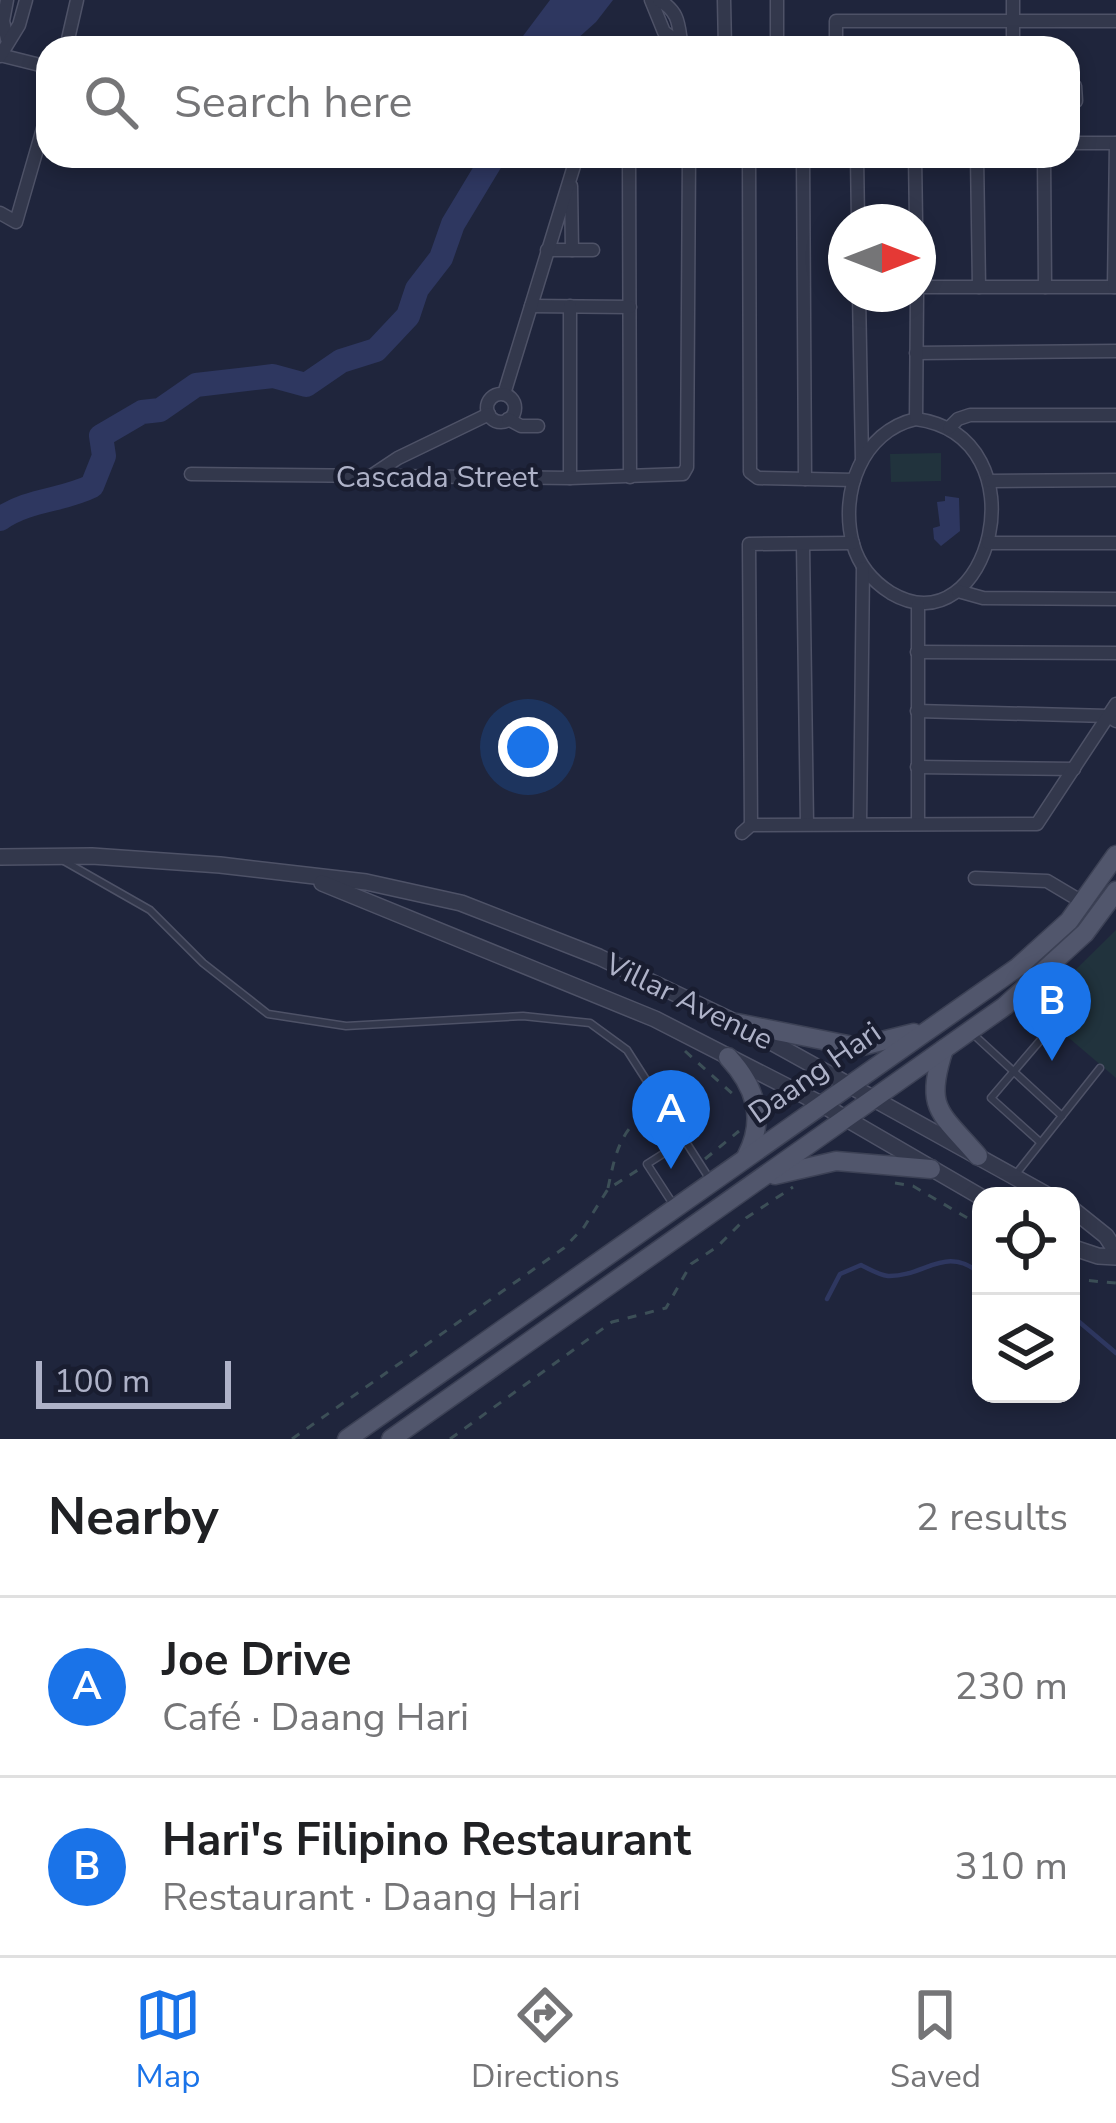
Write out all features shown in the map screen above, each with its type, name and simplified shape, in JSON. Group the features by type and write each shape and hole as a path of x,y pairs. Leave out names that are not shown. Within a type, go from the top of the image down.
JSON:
{"main road":[{"name":"Daang Hari","path":"347,1439 1018,967 1084,903 1116,854"},
{"name":"Daang Hari","path":"391,1439 1035,982 1085,933 1116,891"},
{"path":"737,1024 858,1047 930,1029"},
{"path":"944,1049 934,1080 934,1100 978,1156"},
{"path":"728,1058 754,1097 757,1125 745,1159"},
{"path":"759,1180 836,1161 931,1169"}],"street":[{"path":"7,0 3,21 7,39"},
{"path":"26,0 19,25 0,55 36,64"},
{"path":"68,36 77,0"},
{"path":"655,0 671,8 681,36"},
{"path":"724,0 725,36"},
{"path":"777,0 777,36"},
{"path":"1013,0 1013,36"},
{"path":"836,36 836,20 1116,21"},
{"path":"936,290 1115,287 1116,143 1080,143"},
{"path":"0,213 16,222 36,153"},
{"path":"504,394 573,168"},
{"path":"629,168 631,477"},
{"name":"Cascada Street","path":"191,474 570,478 683,474 687,467 689,168"},
{"path":"749,168 750,472 758,478 854,480"},
{"path":"803,168 805,479"},
{"path":"856,168 857,204"},
{"path":"915,168 916,204"},
{"path":"977,168 979,287"},
{"path":"1044,168 1045,287"},
{"path":"571,173 572,250"},
{"path":"547,250 593,250"},
{"path":"531,306 630,307"},
{"path":"570,307 570,478"},
{"path":"859,312 862,461"},
{"path":"916,419 917,312"},
{"path":"916,353 1116,351"},
{"path":"504,394 515,407 500,422 489,414 488,401 504,394"},
{"path":"370,476 489,414"},
{"path":"949,428 958,418 970,416 1116,415"},
{"path":"508,419 521,426 538,426"},
{"path":"860,824 863,568 853,543 850,514 854,480 886,430 916,419 949,428 981,461 990,481 993,514 978,566 958,591 937,602 918,604 884,588 863,568"},
{"path":"990,481 1116,480"},
{"path":"988,542 1116,543"},
{"path":"853,543 749,544 746,829 807,824 1037,824 1113,714"},
{"path":"803,544 807,824"},
{"path":"958,591 983,598 1116,599"},
{"path":"918,604 918,823"},
{"path":"917,652 1116,653"},
{"path":"917,710 1113,714"},
{"path":"917,767 1074,769"},
{"name":"Villar Avenue","path":"0,857 220,865 365,882 461,903 599,957 737,1024 1032,1187"},
{"name":"Villar Avenue","path":"302,876 584,988 821,1104 972,1192"},
{"path":"975,878 1047,881 1084,903"},
{"path":"1080,1215 1106,1237 1116,1254"},
{"path":"1080,1248 1116,1254"}],"lane":[{"path":"55,856 150,910 203,963 268,1014 346,1026 523,1016 590,1024 628,1050 711,1181"},
{"path":"1035,982 1067,1009 994,1093 992,1102 1040,1142"},
{"path":"970,1031 1061,1116"},
{"path":"1014,1177 1100,1068"},
{"path":"675,1207 647,1164 685,1139"}],"path":[{"path":"687,1053 740,1101"},
{"path":"292,1439 564,1248 608,1190 624,1131 634,1119 662,1103"},
{"path":"699,1162 746,1121"},
{"path":"608,1190 647,1164"},
{"path":"450,1439 612,1322 666,1308 691,1264 717,1247 746,1218 804,1181"},
{"path":"894,1183 913,1186 972,1221"},
{"path":"1080,1280 1116,1283"}],"shaded area":[{"path":"941,453 941,481 891,482 890,454"},
{"path":"1116,930 1116,1078 1056,1027 1078,1002 1060,985"}],"water":[{"path":"550,0 613,0 580,36 523,36"},
{"path":"945,496 959,498 960,531 941,546 933,528 940,526 937,502 945,501"}],"waterway":[{"path":"0,519 92,486 104,456 101,436 142,412 160,410 196,385 273,376 306,385 341,361 376,350 408,316 417,289 441,258 453,224 487,168"},
{"path":"827,1299 840,1274 861,1265 888,1276 946,1262 972,1268"},
{"path":"1080,1323 1116,1353"}],"place":[{"name":"Hari's Filipino Restaurant","path":"1052,1061"},
{"name":"Joe Drive","path":"671,1169"}]}
